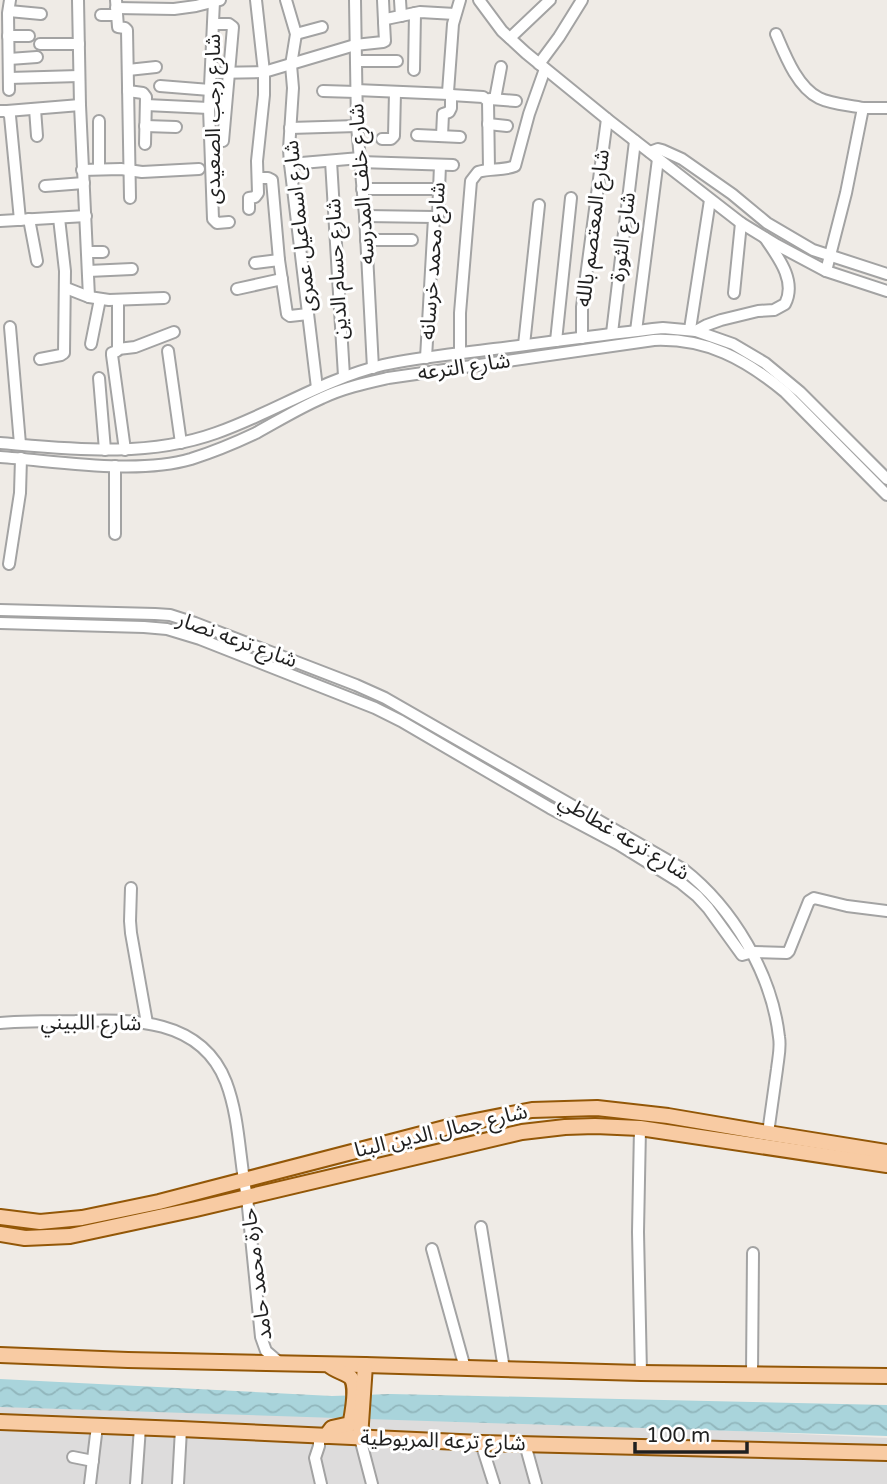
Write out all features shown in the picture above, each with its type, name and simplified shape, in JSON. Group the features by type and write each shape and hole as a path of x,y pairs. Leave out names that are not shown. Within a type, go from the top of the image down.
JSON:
{"main road":[{"name":"شارع جمال الدين البنا","path":"0,1217 40,1222 82,1218 159,1202 460,1124 533,1110 597,1108 668,1116 887,1152"},
{"name":"شارع جمال الدين البنا","path":"0,1234 26,1238 70,1236 522,1132 565,1126 640,1128 887,1165"},
{"path":"0,1354 328,1364 365,1372 465,1368 887,1376"},
{"path":"328,1364 335,1371 352,1378 354,1382 356,1421 360,1438"},
{"path":"356,1421 365,1372"},
{"path":"322,1436 332,1428 356,1421"},
{"name":"شارع ترعه المريوطية","path":"0,1422 481,1443 887,1454"}],"street":[{"path":"78,0 82,170 88,271 95,298 91,344"},
{"path":"249,209 249,198 255,197 258,192 259,139 264,95 256,0"},
{"path":"286,0 296,34 322,27"},
{"path":"211,73 264,72 355,45 383,42 383,0"},
{"path":"400,0 401,16"},
{"path":"414,70 418,13 422,0"},
{"path":"442,136 443,114 450,110 450,65 455,14 460,0"},
{"path":"479,0 510,38 542,66 741,223 827,271 887,291"},
{"path":"510,38 550,0"},
{"path":"460,353 460,313 471,181 478,172 515,166 542,66 582,0"},
{"path":"102,15 116,8 174,9 217,1"},
{"name":"شارع رجب الصعيدى","path":"217,1 213,23 209,108 213,219 216,223 229,222"},
{"name":"شارع خلف المدرسه","path":"355,1 357,126 373,368"},
{"path":"384,21 418,13 434,6 455,14"},
{"path":"116,8 118,27 127,30 131,198"},
{"path":"41,14 7,9 6,53 9,84 79,76"},
{"path":"213,23 232,25 223,141"},
{"name":"شارع اسماعيل عمرى","path":"296,34 291,65 293,88 290,164 317,388"},
{"path":"776,34 796,74 819,98 863,108 887,108"},
{"path":"8,36 29,36"},
{"path":"40,44 79,44"},
{"path":"6,53 37,57"},
{"path":"356,61 397,61"},
{"path":"128,70 156,67"},
{"path":"489,169 488,103 501,67"},
{"path":"160,86 210,90"},
{"path":"128,91 145,94 145,144"},
{"path":"323,91 394,92 516,100"},
{"path":"382,139 391,139 394,136 394,92"},
{"path":"4,111 79,105"},
{"path":"146,105 209,108"},
{"path":"827,271 863,108"},
{"path":"35,109 37,136"},
{"path":"4,111 10,116 25,219 37,261"},
{"name":"شارع المعتصم بالله","path":"582,338 582,307 607,119"},
{"path":"99,121 99,169"},
{"path":"488,124 508,126"},
{"path":"145,126 176,127"},
{"path":"290,128 357,126"},
{"path":"417,135 460,136"},
{"name":"شارع الثورة","path":"612,333 635,141"},
{"path":"0,144 12,142"},
{"path":"636,331 654,155 658,149 682,159 762,219 813,250 887,274"},
{"path":"290,164 360,160 453,165"},
{"name":"شارع حسام الدين","path":"331,161 344,376"},
{"name":"شارع محمد خرسانه","path":"426,358 434,217 438,216 440,164"},
{"path":"82,170 142,172 199,169"},
{"path":"258,178 268,177 272,180 286,314 308,314"},
{"path":"45,186 83,183"},
{"path":"362,189 439,189"},
{"path":"556,341 571,198"},
{"path":"710,200 693,330 733,344 765,363 809,401 887,479"},
{"path":"524,345 538,205"},
{"path":"0,221 86,216"},
{"path":"365,216 434,217"},
{"path":"40,359 64,355 66,288 59,218"},
{"path":"734,293 741,223"},
{"name":"شارع الترعه","path":"0,457 115,466 161,464 189,459 222,448 320,399 364,383 654,340 733,317 774,310 785,304 790,291 783,268 765,238"},
{"path":"366,240 412,240"},
{"path":"87,252 103,252"},
{"path":"783,268 787,258 796,255"},
{"path":"255,263 279,260"},
{"path":"88,271 132,269"},
{"path":"237,289 282,279"},
{"path":"66,288 95,298 118,301 164,298"},
{"path":"118,301 118,349"},
{"path":"10,327 20,444"},
{"name":"شارع الترعه","path":"0,443 105,450 181,443 216,433 344,376 373,368 460,353 663,328 747,363 785,392 887,495"},
{"path":"125,450 111,355 118,349 135,347 174,332"},
{"path":"168,351 181,443"},
{"path":"99,378 105,450"},
{"path":"9,564 20,493 21,458"},
{"path":"115,466 115,534"},
{"name":"شارع ترعه نصار","path":"0,610 170,615 370,691 420,718"},
{"name":"شارع ترعه نصار","path":"0,623 167,629 200,639 375,708 414,729"},
{"path":"316,685 321,672"},
{"name":"شارع ترعه غطاطي","path":"420,718 683,869 706,889 748,953 773,1007 779,1047 768,1133"},
{"name":"شارع ترعه غطاطي","path":"414,729 618,844 681,883 708,908 741,954 748,953"},
{"path":"131,888 131,933 147,1023"},
{"path":"748,953 787,953 809,901 814,898 887,911"},
{"name":"شارع اللبيني","path":"0,1023 103,1020 147,1023 187,1036 203,1048 220,1070 229,1092 237,1120 244,1180"},
{"path":"640,1128 638,1231 641,1373"},
{"name":"حارة محمد حامد","path":"244,1180 261,1337 266,1351 280,1363"},
{"path":"481,1227 504,1369"},
{"path":"432,1249 465,1368"},
{"path":"752,1253 752,1374"},
{"path":"90,1484 97,1426"},
{"path":"136,1484 140,1427"},
{"path":"178,1484 181,1429"},
{"path":"321,1484 315,1458 322,1436"},
{"path":"360,1438 372,1484"},
{"path":"480,1484 493,1481 481,1443"},
{"path":"525,1444 536,1484"},
{"path":"74,1457 93,1461"}],"shaded area":[{"path":"0,1397 887,1438 887,1484 0,1484"}],"water":[{"path":"0,1379 332,1396 391,1394 887,1405 887,1436 0,1407"}]}
